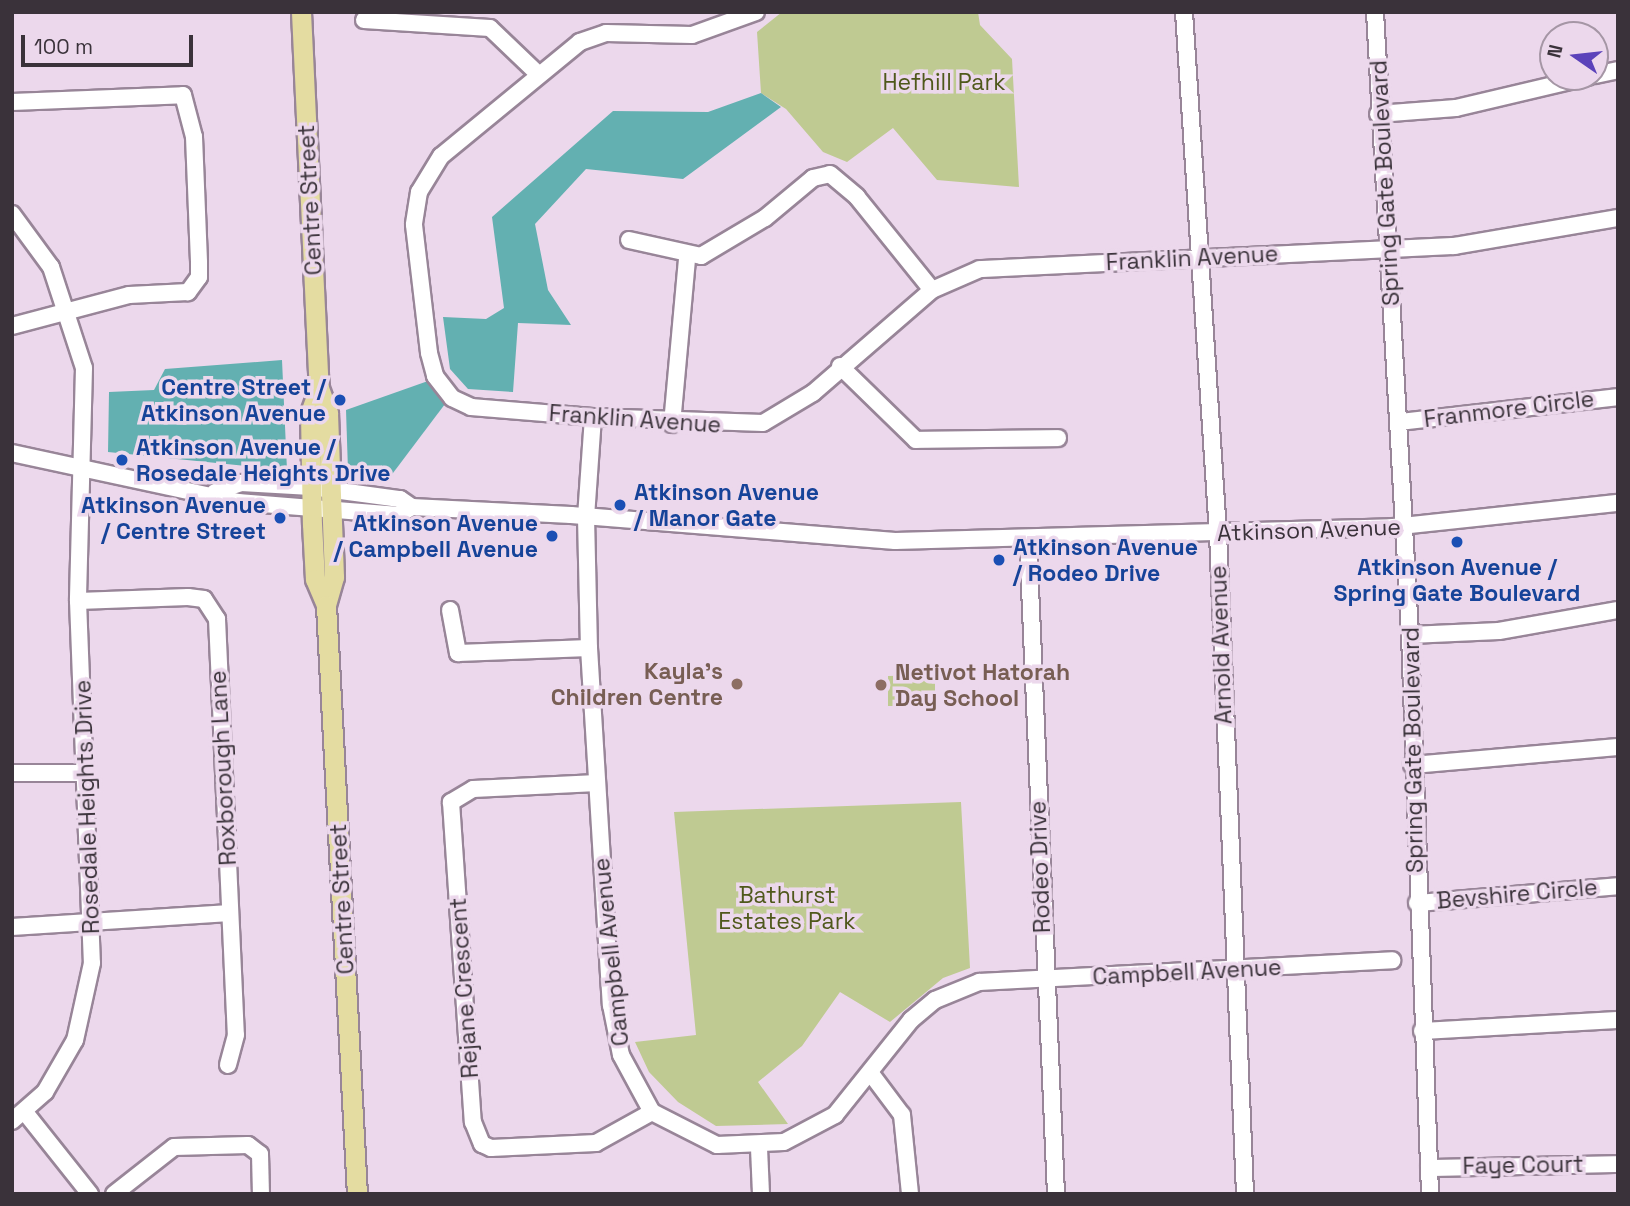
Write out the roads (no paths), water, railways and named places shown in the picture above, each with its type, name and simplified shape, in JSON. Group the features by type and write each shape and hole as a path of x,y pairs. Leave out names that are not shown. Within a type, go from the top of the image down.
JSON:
{"main road":[{"name":"Centre Street","path":"301,12 319,388 310,413 321,498 316,579 326,605 357,1194"}],"street":[{"name":"Franklin Avenue","path":"757,12 692,35 592,37 536,72 441,156 419,192 414,225 429,353 435,376 461,404 672,424 763,423 805,399 840,366 932,290 980,269 1388,247"},
{"name":"Arnold Avenue","path":"1184,12 1197,258 1218,533 1245,1194"},
{"name":"Spring Gate Boulevard","path":"1375,12 1378,114 1405,526 1417,903 1430,1194"},
{"path":"364,20 490,28 536,72"},
{"path":"1378,114 1456,108 1539,88"},
{"path":"12,102 173,92 188,100 191,110 195,285 181,293 129,295 12,326"},
{"path":"629,240 687,258 730,241 813,178 830,174 851,190 932,290"},
{"name":"Rosedale Heights Drive","path":"12,214 41,247 68,311 84,368 78,601 92,920 92,963 75,1040 45,1092 18,1116"},
{"path":"1388,247 1469,245 1618,218"},
{"path":"672,424 687,258"},
{"path":"840,366 916,440 1058,438"},
{"name":"Franmore Circle","path":"1400,422 1618,397"},
{"name":"Campbell Avenue","path":"593,417 586,517 589,648 614,1027 629,1076 652,1112 717,1145 759,1148 835,1115 872,1075 911,1020 935,1000 979,982 1392,960"},
{"name":"Atkinson Avenue","path":"12,453 82,469 215,492 241,483 398,515 412,507 586,517 895,541 1028,540 1405,526 1618,503"},
{"name":"Rodeo Drive","path":"1028,540 1056,1194"},
{"name":"Roxborough Lane","path":"78,601 188,597 205,599 213,609 236,1035 228,1065"},
{"path":"450,610 458,653 589,648"},
{"path":"1410,635 1499,631 1618,610"},
{"path":"1412,765 1618,747"},
{"path":"12,773 85,773"},
{"name":"Rejane Crescent","path":"597,783 473,789 451,802 473,1122 482,1144 491,1148 596,1143 652,1112"},
{"name":"Bevshire Circle","path":"1417,903 1618,886"},
{"path":"12,926 230,913"},
{"path":"1422,1031 1618,1020"},
{"path":"872,1075 902,1115 910,1194"},
{"path":"18,1116 90,1194"},
{"path":"114,1194 174,1147 248,1145 260,1154 261,1194"},
{"path":"759,1148 761,1194"},
{"name":"Faye Court","path":"1429,1168 1618,1164"}],"place":[{"name":"Centre Street / Atkinson Avenue","path":"340,400"},
{"name":"Atkinson Avenue / Rosedale Heights Drive","path":"122,460"},
{"name":"Atkinson Avenue / Manor Gate","path":"620,505"},
{"name":"Atkinson Avenue / Centre Street","path":"280,518"},
{"name":"Atkinson Avenue / Campbell Avenue","path":"552,536"},
{"name":"Atkinson Avenue / Spring Gate Boulevard","path":"1457,542"},
{"name":"Atkinson Avenue / Rodeo Drive","path":"999,560"},
{"name":"Kayla's Children Centre","path":"737,684"},
{"name":"Netivot Hatorah Day School","path":"881,685"}],"park label":[{"name":"Hefhill Park","path":"944,82"},
{"name":"Bathurst Estates Park","path":"787,908"}]}
